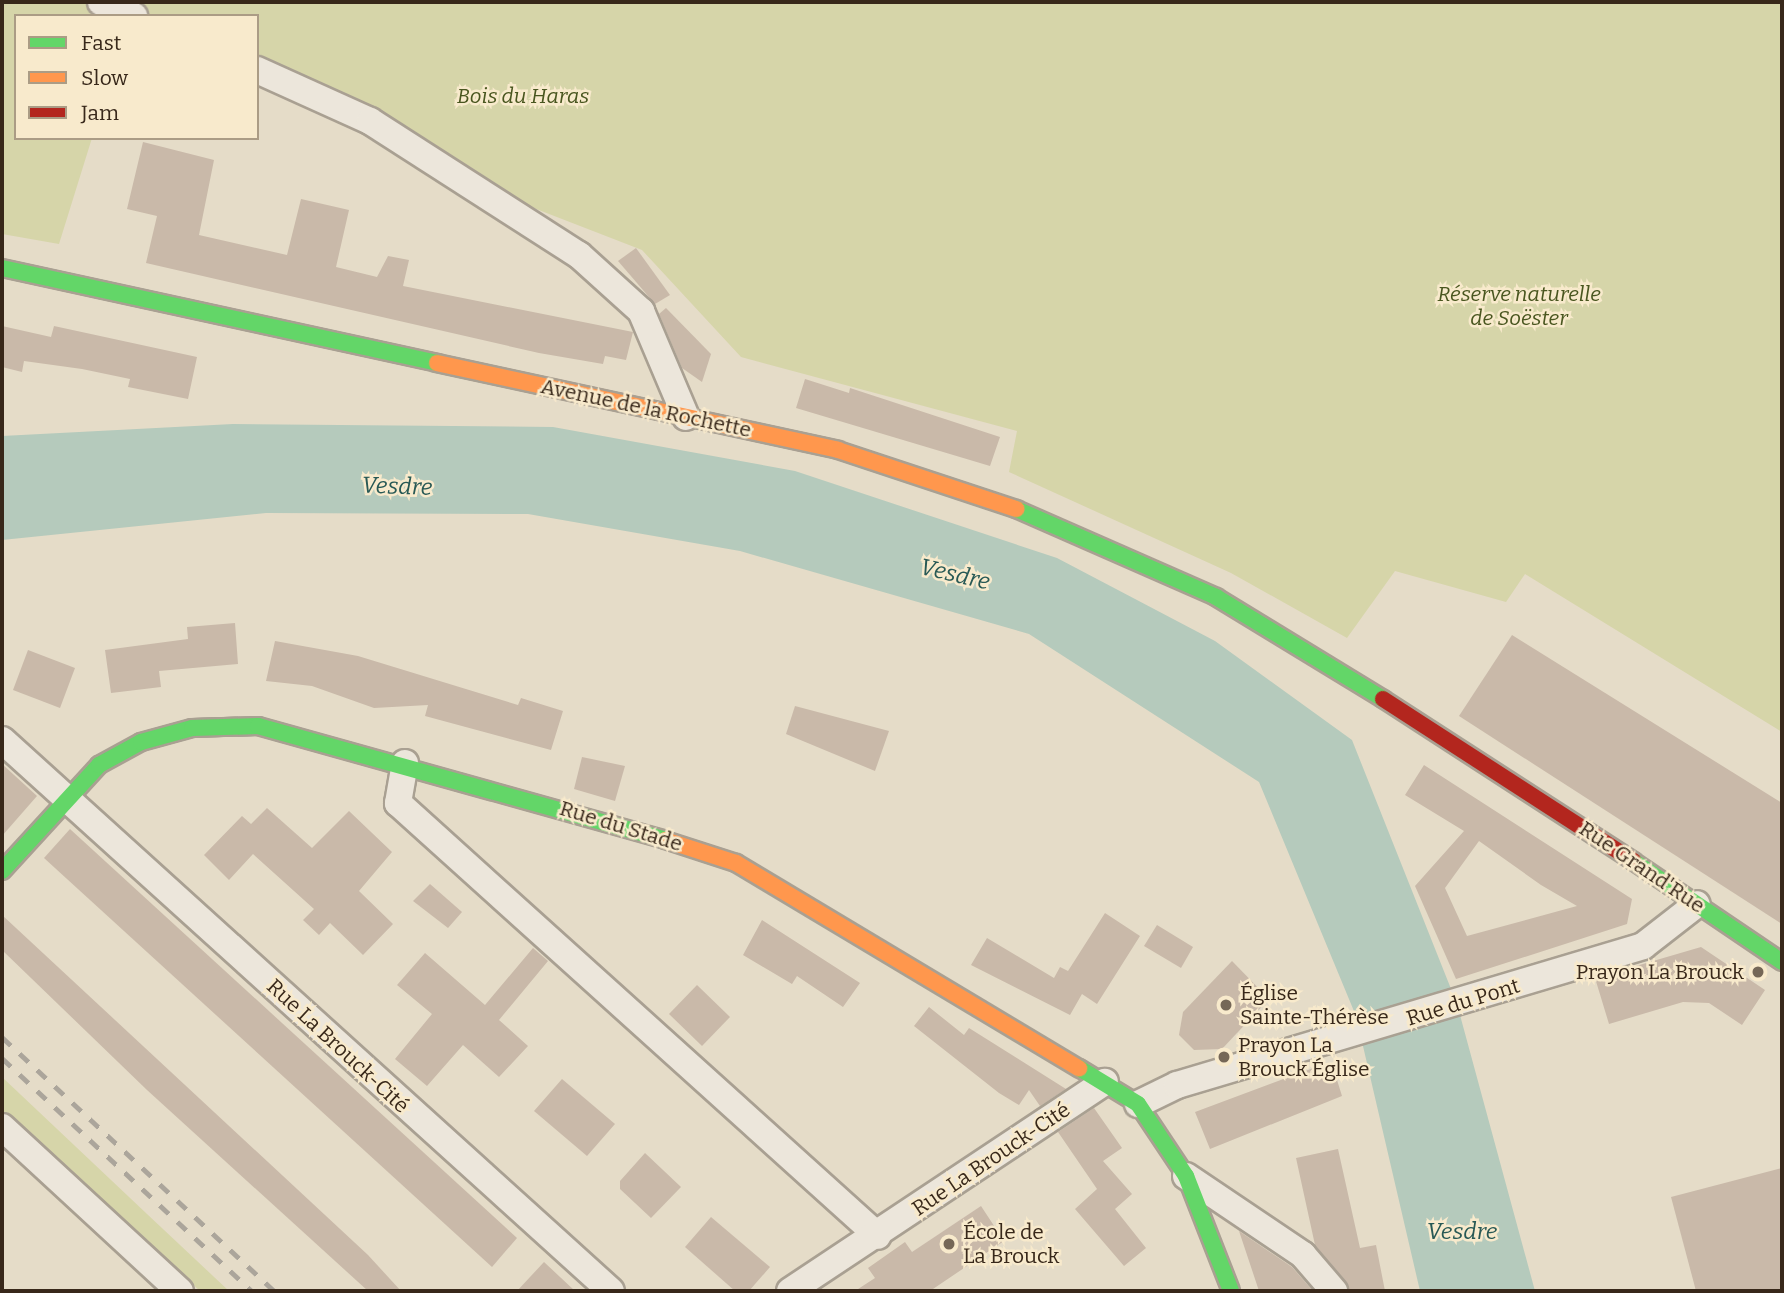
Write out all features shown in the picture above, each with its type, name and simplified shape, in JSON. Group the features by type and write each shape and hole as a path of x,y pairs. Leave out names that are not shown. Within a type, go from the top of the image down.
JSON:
{"main road":[{"name":"Avenue de la Rochette","path":"2,268 838,450 994,499 1156,569 1265,627 1502,772"},
{"name":"Rue du Stade","path":"67,800 99,765 141,742 192,728 258,726 405,763 736,863 1138,1104"},
{"name":"Rue Grand'Rue","path":"1502,772 1782,962"},
{"path":"2,871 67,800"},
{"path":"1138,1104 1186,1176 1231,1291"}],"street":[{"path":"101,2 129,14"},
{"path":"259,71 370,121 579,255 641,311 686,417"},
{"name":"Rue La Brouck-Cité","path":"2,740 611,1291"},
{"path":"405,763 398,803 878,1236"},
{"name":"Rue du Pont","path":"1138,1104 1177,1085 1325,1044 1643,946 1697,904"},
{"name":"Rue La Brouck-Cité","path":"790,1291 878,1236 1105,1082"},
{"path":"2,1127 180,1291"},
{"path":"1186,1176 1303,1255 1334,1291"}],"green space":[{"name":"Réserve naturelle de Soëster","path":"2,2 1782,2 1782,732 1525,574 1506,602 1395,571 1347,638 1231,573 1009,472 1017,431 741,357 642,250 513,200 259,74 259,14 14,14 14,140 91,140 59,244 2,234"},
{"path":"2,1077 229,1291 200,1291 2,1110"}],"water":[{"name":"Vesdre","path":"233,424 553,427 795,471 1057,558 1215,641 1352,740 1457,1004 1535,1291 1420,1291 1356,1016 1259,782 1029,634 740,551 528,514 266,513 2,540 2,436"}],"building":[{"path":"143,142 214,160 199,235 287,255 301,199 349,210 336,267 377,277 388,256 409,260 403,286 633,332 626,360 605,356 603,364 539,353 146,263 157,216 127,209"},
{"path":"636,248 670,295 655,304 618,261"},
{"path":"666,308 711,354 702,382 682,368 659,314"},
{"path":"2,326 51,337 54,326 197,357 188,399 128,387 130,379 82,369 24,361 22,372 2,367"},
{"path":"805,379 849,393 850,388 1000,437 990,466 796,408"},
{"path":"235,623 238,664 159,671 161,687 111,693 105,650 188,639 187,627"},
{"path":"1512,635 1782,803 1782,924 1459,716"},
{"path":"275,641 358,656 518,705 521,698 563,711 551,750 425,716 428,705 374,708 312,686 266,681"},
{"path":"28,650 75,668 60,708 13,690"},
{"path":"795,706 889,731 875,771 786,734"},
{"path":"582,757 625,766 615,801 574,789"},
{"path":"2,764 37,796 2,836"},
{"path":"1424,765 1632,899 1627,924 1456,979 1415,886 1464,831 1405,795","holes":["1479,841 1541,885 1577,906 1467,936 1445,888"]},
{"path":"267,808 312,848 349,811 392,852 359,891 393,924 363,955 330,923 319,935 303,920 314,909 253,854 229,880 204,855 242,816 251,824"},
{"path":"70,829 517,1238 492,1267 44,858"},
{"path":"430,884 462,912 448,928 413,901"},
{"path":"1105,913 1140,936 1097,1004 1082,994 1070,1015 971,965 987,938 1054,978 1060,967 1068,971"},
{"path":"2,915 368,1255 401,1291 368,1291 147,1090 2,950"},
{"path":"762,920 860,983 843,1007 797,976 792,984 743,955"},
{"path":"1157,925 1193,947 1181,968 1144,946"},
{"path":"1701,947 1765,990 1742,1025 1709,1003 1683,1002 1609,1024 1595,978"},
{"path":"533,948 548,961 499,1020 528,1046 499,1077 463,1045 427,1086 395,1059 432,1014 397,985 425,953 485,1005"},
{"name":"Église Sainte-Thérèse","path":"1232,961 1269,999 1222,1049 1194,1050 1179,1035 1183,1012"},
{"path":"697,985 730,1017 702,1046 669,1014"},
{"path":"929,1007 964,1035 969,1028 1066,1089 1040,1106 1029,1090 1019,1105 999,1093 914,1026"},
{"path":"1316,1067 1318,1072 1333,1067 1342,1096 1210,1149 1195,1112"},
{"path":"562,1079 615,1124 587,1156 534,1111"},
{"path":"1094,1108 1122,1148 1103,1161 1132,1194 1115,1209 1146,1248 1124,1266 1075,1209 1097,1189 1058,1132"},
{"path":"1338,1149 1360,1248 1376,1245 1385,1291 1349,1291 1315,1245 1296,1158"},
{"path":"645,1153 681,1187 651,1218 620,1189 620,1181"},
{"path":"1782,1168 1782,1291 1696,1291 1671,1197"},
{"path":"981,1206 1004,1241 930,1291 855,1291 875,1278 868,1268 905,1242 912,1252"},
{"path":"711,1217 770,1267 749,1291 735,1291 685,1247"},
{"path":"1239,1231 1292,1267 1313,1291 1259,1291"},
{"path":"544,1262 575,1291 517,1291"}],"railway":[{"path":"2,1037 274,1291"},
{"path":"2,1058 252,1291"}],"traffic: fast":[{"path":"2,268 437,363"},
{"path":"1016,509 1216,597 1383,699"},
{"path":"2,871 99,765 141,742 192,728 258,726 665,840"},
{"path":"1633,861 1782,962"},
{"path":"1079,1068 1138,1104 1186,1176 1231,1291"}],"traffic: slow":[{"path":"437,363 838,450 1016,509"},
{"path":"665,840 736,863 1079,1068"}],"traffic: jam":[{"path":"1383,699 1633,861"}],"place":[{"name":"Prayon La Brouck","path":"1758,972"},
{"name":"Église Sainte-Thérèse","path":"1226,1005"},
{"name":"Prayon La Brouck Église","path":"1224,1057"},
{"name":"École de La Brouck","path":"949,1244"}],"park label":[{"name":"Bois du Haras","path":"523,96"}]}
